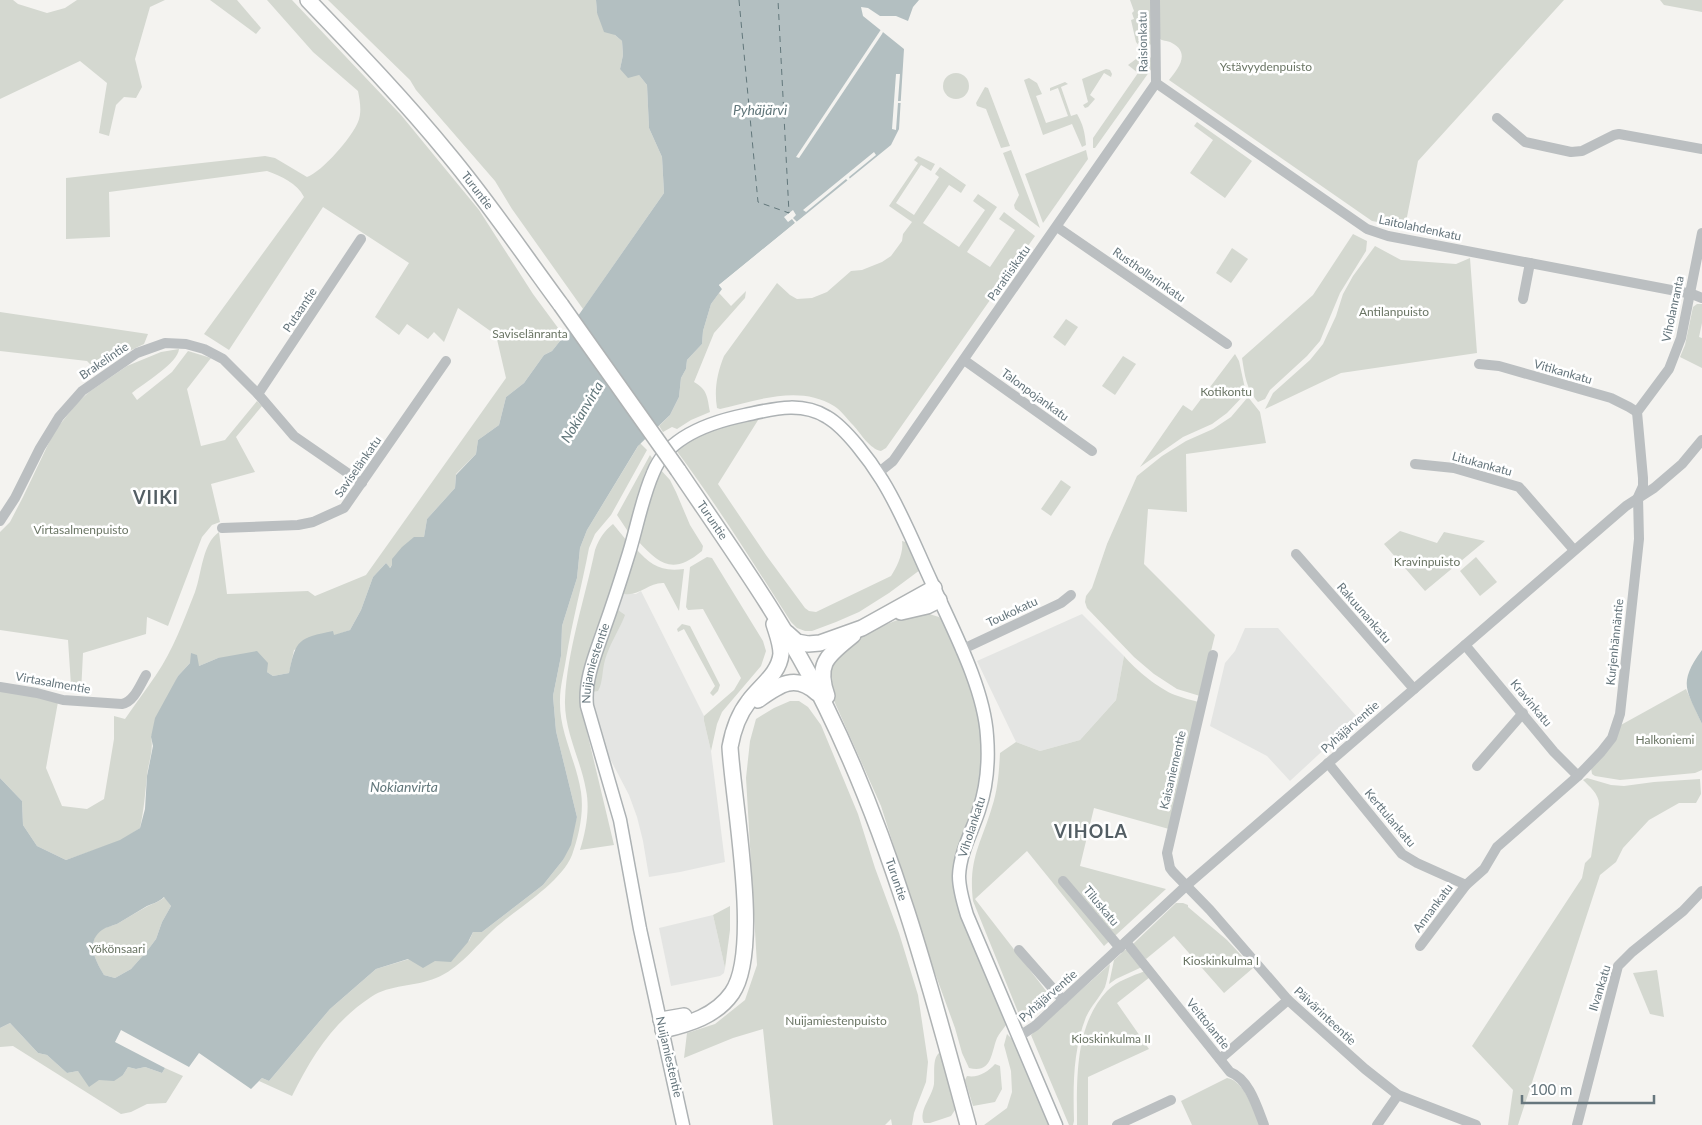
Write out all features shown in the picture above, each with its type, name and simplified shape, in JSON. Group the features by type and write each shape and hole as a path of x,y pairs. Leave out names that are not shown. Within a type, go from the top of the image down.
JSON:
{"highway":[{"name":"Turuntie","path":"308,0 359,53 449,155 496,216 678,470 786,632 839,734 872,812 922,960 968,1125"},
{"path":"786,632 798,642 813,644 862,628 886,616 927,606 937,594"},
{"path":"662,1025 700,1018 717,1008 733,992 739,979 744,948 745,907 730,747 732,733 737,720 749,701 775,670 780,655 778,635 764,599"},
{"path":"839,734 822,678 822,669 825,660 830,654 862,628"},
{"path":"737,720 769,692 787,682 808,686 821,697"}],"main road":[{"name":"Nuijamiestentie","path":"683,1125 641,934 620,820 586,698 589,676 630,550 650,479 660,456 697,430 735,417 781,408 796,407 815,411 832,420 850,438 878,473"},
{"name":"Viholankatu","path":"878,473 895,503 937,594 983,708 988,757 984,792 961,862 959,878 962,896 967,915 1056,1125"}],"street":[{"name":"Raisionkatu","path":"1155,0 1156,83"},
{"name":"Paratiisikatu","path":"878,473 893,460 1156,83"},
{"name":"Laitolahdenkatu","path":"1156,83 1367,229 1388,236 1690,294 1702,298"},
{"path":"1497,118 1525,142 1570,152 1582,151 1619,134 1702,149"},
{"name":"Rusthollarinkatu","path":"1057,227 1227,344"},
{"name":"Viholanranta","path":"1637,412 1669,369 1676,354 1681,338 1702,233"},
{"name":"Putaantie","path":"258,394 361,239"},
{"path":"1523,299 1530,263"},
{"name":"Brakelintie","path":"0,521 15,498 40,448 59,417 82,391 136,353 165,343 186,344 204,349 223,359 258,394 294,436 362,482"},
{"name":"Talonpojankatu","path":"964,360 1092,451"},
{"name":"Saviselänkatu","path":"222,528 298,525 313,522 344,508 446,362"},
{"name":"Vitikankatu","path":"1479,364 1499,366 1611,398 1637,412"},
{"path":"1637,412 1643,478 1643,486 1638,497"},
{"name":"Pyhäjärventie","path":"1018,1036 1035,1026 1187,885 1574,550 1638,497 1654,488 1682,464 1702,440"},
{"name":"Litukankatu","path":"1415,464 1454,468 1519,487 1574,550"},
{"name":"Kurjenhännäntie","path":"1578,776 1612,738 1620,714 1639,539 1638,497"},
{"name":"Rakuunankatu","path":"1296,554 1414,689"},
{"name":"Toukokatu","path":"961,650 1061,603 1071,595"},
{"name":"Kravinkatu","path":"1465,645 1554,752 1578,776"},
{"name":"Kaisaniementie","path":"1187,885 1170,868 1167,854 1213,655"},
{"name":"Virtasalmentie","path":"0,687 63,700 122,704 128,703 146,675"},
{"path":"1477,766 1523,713"},
{"name":"Kerttulankatu","path":"1328,763 1402,854 1417,863 1466,885"},
{"path":"1466,885 1484,869 1497,847 1578,776"},
{"name":"Tiluskatu","path":"1063,881 1123,945"},
{"name":"Päivärinteentie","path":"1187,885 1288,1000 1364,1069 1398,1095 1470,1124"},
{"name":"Annankatu","path":"1420,946 1466,885"},
{"name":"Ilvankatu","path":"1577,1125 1618,966 1632,952 1683,911 1702,891"},
{"name":"Veittolantie","path":"1123,945 1230,1072 1239,1077 1248,1090 1264,1125"},
{"path":"1019,950 1063,1000"},
{"path":"1220,1059 1288,1000"},
{"path":"1377,1125 1398,1095"},
{"path":"1117,1125 1171,1100"}],"shaded area":[{"path":"641,591 704,716 711,751 725,862 649,877 637,817 629,795 605,749 594,715 592,692 621,593 636,594"},
{"path":"1082,614 1124,656 1116,700 1080,740 1040,751 1016,742 977,661"},
{"path":"1245,628 1278,628 1358,718 1290,781 1267,756 1210,726 1225,663 1235,651"},
{"path":"713,915 725,968 724,973 720,976 671,986 659,928"}],"green space":[{"path":"0,0 13,0 18,4 47,13 65,8 77,0 165,0 150,7 135,59 142,87 136,98 124,97 116,105 109,136 99,133 107,83 80,61 0,99"},
{"path":"210,0 237,0 261,28 256,34"},
{"name":"Saviselänranta","path":"267,0 292,0 401,115 479,210 533,294 564,336 552,351 544,355 524,383 506,397 499,425 478,440 476,454 456,474 455,488 427,519 424,537 389,568 386,563 373,577 361,610 350,630 294,650 289,673 273,676 267,672 218,658 199,666 190,663 178,676 151,737 151,752 140,828 120,841 66,860 37,846 23,825 22,801 0,778 0,690 58,702 46,768 62,806 87,809 104,799 114,739 114,716 125,719 168,655 195,592 206,551 213,537 219,532 227,594 308,591 315,596 366,575 506,378 496,335 458,308 444,342 434,332 428,339 407,324 399,335 375,317 409,263 323,207 229,350 204,334 304,197 293,184 267,171 109,192 110,237 66,239 66,178 265,156 275,158 307,177 328,161 343,145 355,128 360,115 358,91 313,52"},
{"path":"328,0 596,0 597,13 622,41 623,55 620,69 639,75 647,85 649,128 662,157 664,193 583,309 512,209 495,181 416,90 410,80"},
{"path":"1130,0 1151,0 1152,43 1150,45 1140,47 1136,42 1131,20 1134,19 1132,13 1134,11"},
{"name":"Ystävyydenpuisto","path":"1157,0 1564,0 1418,161 1405,227 1372,221 1169,80 1179,66 1182,56 1178,47 1158,37"},
{"path":"1660,0 1702,0 1702,12 1664,5"},
{"path":"1140,56 1149,56 1152,59 1152,68 1095,148 1093,148 1093,138 1138,73 1128,65"},
{"path":"1106,69 1110,70 1111,77 1104,73 1090,95 1095,99 1085,108 1083,105 1088,102 1082,79"},
{"path":"956,73 965,77 969,86 965,95 956,99 947,95 943,86 947,77"},
{"path":"1029,78 1037,83 1042,94 1036,96 1046,123 1068,116 1058,88 1050,91 1050,88 1065,82 1068,84 1061,87 1071,116 1077,114 1081,121 1086,145 1082,147 1072,124 1043,135 1024,80"},
{"path":"985,87 988,88 1010,146 1001,148 986,109 977,106 976,103"},
{"path":"1197,122 1252,161 1225,198 1190,173 1213,140 1194,126"},
{"path":"1011,150 1040,228 1015,209 1014,205 1019,195 1003,153"},
{"path":"1086,150 1088,159 1043,223 1025,174"},
{"path":"918,156 935,164 931,171 921,165 896,203 914,215 939,177 935,174 940,167 966,185 961,193 949,185 923,223 959,247 985,210 973,201 978,194 997,207 967,252 990,267 1015,230 999,219 1004,212 1035,236 886,448 881,451 873,447 842,413 821,399 792,395 777,396 720,409 717,408 717,382 724,356 777,283 797,299 812,298 827,292 851,271 862,270 891,256 912,222 889,206 918,163 914,160"},
{"path":"1353,234 1367,241 1366,251 1340,293 1320,341 1307,356 1270,390 1265,399 1258,402 1248,387 1242,358 1313,295"},
{"name":"Antilanpuisto","path":"1375,246 1401,260 1456,264 1470,258 1477,353 1341,373 1265,409 1273,393 1310,360 1323,344 1336,316 1343,294 1353,276"},
{"path":"1232,248 1248,259 1231,283 1216,273"},
{"path":"746,291 745,298 714,333 694,382 704,391 710,412 691,420 677,429 672,427 663,432 659,426 670,415 679,397 681,378 686,369 687,360 702,344 703,331 711,304 719,293 731,306"},
{"path":"1697,304 1702,304 1702,323 1699,337 1702,338 1702,368 1680,357 1685,345 1693,307"},
{"path":"0,312 148,334 144,344 94,368 87,361 0,351"},
{"path":"1066,319 1078,327 1065,346 1053,337"},
{"name":"Virtasalmenpuisto","path":"179,349 167,366 132,393 137,400 172,372 188,351 211,358 187,389 201,446 225,440 257,401 262,406 236,437 255,472 211,484 220,522 212,525 202,537 168,626 147,617 146,634 83,653 81,693 69,692 71,685 68,640 0,630 0,532 10,522 54,432 77,403 89,392 127,366 161,352"},
{"name":"Kotikontu","path":"1235,354 1239,361 1246,393 1227,413 1212,424 1183,437 1140,467 1183,405 1192,411"},
{"path":"1123,356 1136,364 1115,395 1102,386"},
{"path":"1248,397 1260,412 1266,443 1186,454 1187,512 1148,509 1144,564 1215,635 1200,696 1177,689 1154,674 1134,657 1087,608 1085,602 1086,596 1092,588 1107,544 1137,476 1162,456 1186,441 1213,429 1231,417"},
{"path":"760,417 718,484 805,608 816,612 891,576 900,559 902,541 909,543 920,570 859,612 812,631 797,628 791,622 721,513 676,450 711,429"},
{"path":"640,443 647,450 611,515 595,534 589,548 562,680 560,712 579,780 582,800 579,832 572,855 558,876 493,930 452,969 428,981 378,993 345,1017 307,1067 292,1096 259,1081 262,1078 269,1081 330,1009 376,969 469,941 473,932 482,932 543,885 563,860 577,817 556,731 553,696 561,656 562,626 577,578 580,548 587,530"},
{"path":"650,455 652,458 644,475 629,533 617,515"},
{"path":"659,468 670,480 690,525 703,546 702,551 692,558 675,565 660,561 638,541"},
{"path":"1061,480 1071,487 1051,516 1041,509"},
{"path":"613,524 627,541 582,711 614,845 580,850 587,820 588,805 584,779 565,712 566,681 595,550 602,536"},
{"name":"Kravinpuisto","path":"1400,531 1437,543 1444,532 1485,541 1425,591 1384,544"},
{"path":"635,548 656,566 676,570 684,569 679,611 664,583 658,583 632,594 621,593"},
{"path":"707,557 712,558 763,641 766,651 761,666 722,712 717,724 711,751 704,716 734,690 741,678 703,609 688,610 686,607 690,567"},
{"path":"1476,557 1497,582 1480,596 1460,571"},
{"path":"618,610 625,615 607,655 600,688 598,691 592,692 592,684 615,612"},
{"path":"926,613 939,617 943,622 967,677 978,713 983,742 983,766 959,907 1006,1025 997,1038 989,1061 982,1068 977,1069 969,1068 962,1053 955,1028 904,888 895,850 881,806 827,685 830,662 836,655 860,638 882,626 905,617"},
{"path":"682,624 690,626 720,685 718,691 713,696 710,693 715,686 684,629 678,632 677,629"},
{"path":"1124,656 1155,684 1175,695 1199,702 1169,829 1094,808 1080,866 1166,889 1104,946 1027,851 975,899 1050,996 1023,1015 1018,1012 973,901 972,874 976,852 996,794 1000,753 1016,742 1040,751 1080,740 1116,700"},
{"name":"Halkoniemi","path":"1686,689 1702,724 1702,770 1695,773 1620,780 1592,774 1591,768 1619,726"},
{"name":"Nuijamiestenpuisto","path":"790,701 799,701 808,707 821,725 858,814 918,995 928,1062 926,1082 914,1113 912,1125 892,1125 891,1119 885,1125 773,1125 763,1029 733,1038 684,1058 687,1033 715,1024 745,1000 757,965 746,778 750,741 756,719"},
{"path":"1587,778 1611,785 1624,786 1700,779 1701,794 1696,803 1679,803 1649,820 1623,848 1616,862 1600,875 1518,1125 1508,1125 1513,1090 1472,1046 1582,878 1585,863 1591,857 1599,804 1596,794 1583,780"},
{"name":"Yökönsaari","path":"165,897 171,906 162,922 156,939 147,951 131,969 115,978 104,975 95,958 93,945 97,934 102,929 117,924"},
{"name":"Kioskinkulma I","path":"1176,903 1188,905 1227,940 1253,968 1224,993 1174,936 1146,959 1133,944"},
{"path":"730,906 730,930 725,968 713,915"},
{"path":"1125,950 1128,950 1142,967 1109,984 1114,960"},
{"path":"1110,964 1105,987 1086,1017 1078,1042 1075,1068 1074,1121 1073,1125 1069,1125 1031,1035"},
{"path":"1657,970 1664,1017 1650,1014 1633,973"},
{"name":"Kioskinkulma II","path":"1145,971 1150,977 1117,1003 1149,1049 1088,1077 1088,1125 1077,1125 1078,1072 1083,1037 1088,1021 1096,1005 1111,987"},
{"path":"10,1023 38,1053 47,1055 67,1073 78,1071 99,1080 123,1075 128,1067 136,1069 145,1067 162,1073 165,1068 183,1076 166,1103 147,1104 131,1112 121,1114 13,1046 0,1047 0,1028"},
{"path":"1007,1034 1013,1040 1049,1125 984,1125 1007,1108 1012,1092 1011,1071 1004,1045"},
{"path":"939,1053 955,1110 951,1116 930,1123 924,1123 924,1109 933,1089 935,1063"},
{"path":"995,1064 1000,1066 1002,1089 995,1102 973,1106 965,1080 967,1076 982,1074"},
{"path":"1227,1078 1233,1080 1243,1090 1260,1125 1192,1125 1181,1101"}],"water":[{"name":"Nokianvirta","path":"596,0 919,0 913,7 908,21 896,16 880,16 868,8 861,7 863,16 904,49 899,129 891,145 719,285 722,289 711,304 703,331 702,344 687,360 686,369 681,378 679,397 670,415 638,446 587,530 580,548 577,578 562,626 561,656 553,696 556,731 577,817 571,845 563,860 543,885 482,932 473,932 468,942 451,962 435,961 423,968 408,959 376,969 330,1009 269,1081 262,1078 251,1089 199,1053 189,1067 121,1030 115,1042 165,1068 162,1073 145,1067 136,1069 128,1067 123,1075 114,1081 99,1080 89,1087 78,1071 67,1073 47,1055 38,1053 10,1023 0,1028 0,778 22,801 23,825 37,846 66,860 120,840 140,828 145,809 147,776 153,746 151,737 155,718 178,676 190,663 191,653 197,655 199,666 218,658 257,651 268,663 267,672 273,676 289,673 294,653 301,642 306,638 322,633 333,631 334,635 350,630 361,610 373,577 386,563 390,568 392,559 414,537 424,537 427,519 455,488 456,475 476,454 478,440 499,425 506,397 524,383 544,355 552,351 564,336 664,193 662,157 649,128 647,85 639,75 628,78 620,69 623,55 622,41 615,35 604,32 597,13","holes":["164,897 171,906 162,922 156,939 131,969 115,978 104,975 95,958 93,946 97,935 104,929 117,924"]},
{"path":"1702,650 1702,724 1689,695 1687,679 1689,671"}],"pier":[{"path":"882,28 884,30 882,34 799,158 796,157"},
{"path":"896,74 900,74 898,101 903,101 898,103 896,130 892,129"},
{"path":"874,152 876,155 849,177 850,183 846,179 806,212 803,210"},
{"path":"793,210 796,215 793,218 797,222 807,214 809,216 723,285 724,291 719,285 795,223 792,219 788,222 784,217"}],"ferry route":[{"path":"739,0 758,202 789,213 778,0"}],"district":[{"name":"VIIKI","path":"156,498"},
{"name":"VIHOLA","path":"1091,832"}],"water label":[{"name":"Pyhäjärvi","path":"760,110"}]}
